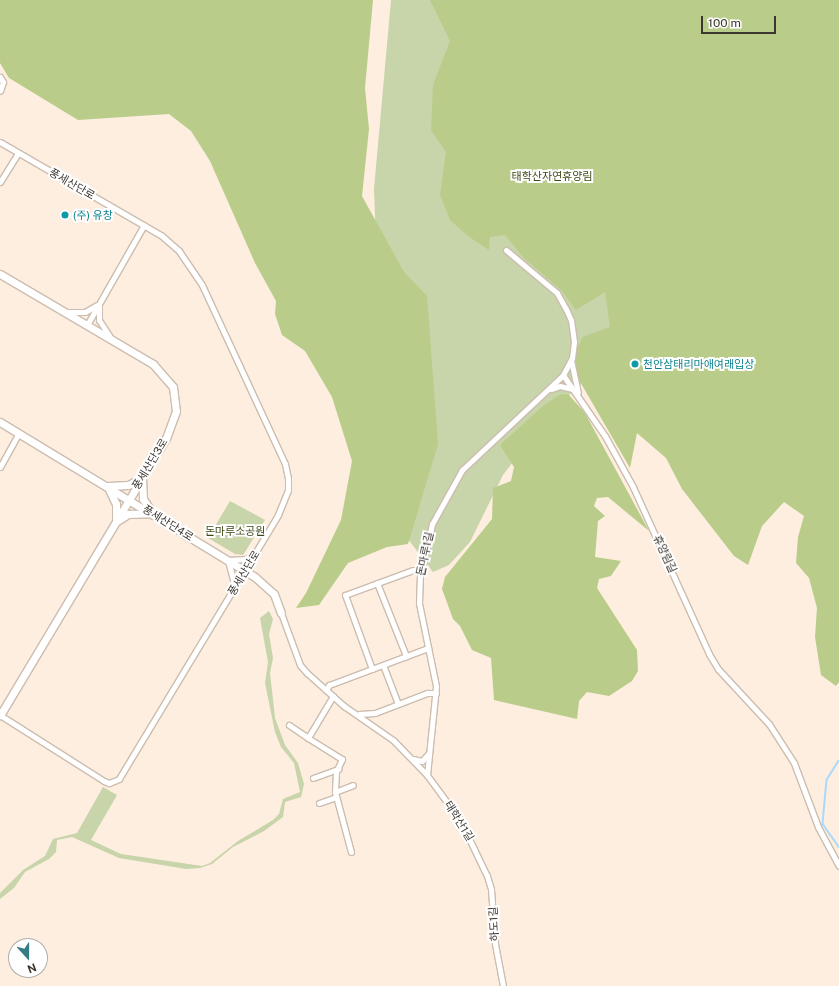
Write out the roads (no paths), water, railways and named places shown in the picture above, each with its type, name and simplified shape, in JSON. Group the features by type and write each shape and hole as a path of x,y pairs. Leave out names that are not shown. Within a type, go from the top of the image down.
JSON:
{"street":[{"path":"0,77 3,82 0,91"},
{"name":"풍세산단로","path":"0,142 144,225 179,251 192,267 285,464 288,490 284,504 246,571 123,774 114,782 104,781 0,715"},
{"path":"0,182 18,153"},
{"path":"87,325 144,225"},
{"path":"506,250 557,293 571,320 574,342 571,360 574,383 581,400"},
{"name":"풍세산단3로","path":"0,274 113,340 162,371 173,387 176,399 174,422 0,715"},
{"path":"64,312 85,312 100,303"},
{"path":"100,303 99,320 113,340"},
{"path":"563,375 571,360"},
{"name":"돈마루1길","path":"428,775 429,752 436,693 419,603 421,571 432,524 462,470 550,389 563,375"},
{"name":"휴양림길","path":"563,375 576,392 633,487 708,654 718,669 780,738 794,763 818,827 839,866"},
{"path":"550,389 568,387 576,392"},
{"name":"풍세산단4로","path":"0,422 264,582 274,594 281,614"},
{"path":"0,467 19,434"},
{"path":"107,486 121,487 142,478 143,499 153,514"},
{"path":"107,486 116,504 115,523"},
{"path":"115,523 128,514 153,514"},
{"path":"235,587 228,560 246,559 255,555"},
{"path":"372,669 345,595 413,570 421,571"},
{"path":"377,583 406,656"},
{"path":"281,614 300,665 326,690 375,727 428,775"},
{"path":"326,690 329,685 428,648"},
{"path":"383,664 398,704"},
{"path":"358,714 375,713 427,693 436,693"},
{"path":"308,738 333,696"},
{"path":"375,713 375,727"},
{"path":"289,725 342,759 338,769 335,795 351,852"},
{"path":"411,758 422,761 429,752"},
{"path":"314,778 338,769"},
{"name":"태학산1길","path":"428,775 460,820 482,863"},
{"path":"319,803 353,785"},
{"name":"하도1길","path":"482,863 492,889 495,944 503,986"}],"waterway":[{"path":"839,761 827,780 823,824 839,847"}],"place":[{"name":"(주) 유창","path":"65,215"},
{"name":"천안삼태리마애여래입상","path":"635,364"}],"park label":[{"name":"태학산자연휴양림","path":"552,176"},
{"name":"돈마루소공원","path":"235,531"}]}
